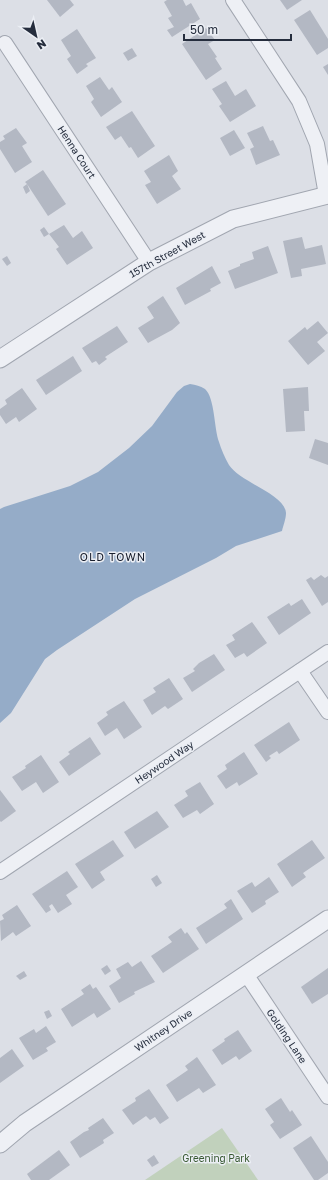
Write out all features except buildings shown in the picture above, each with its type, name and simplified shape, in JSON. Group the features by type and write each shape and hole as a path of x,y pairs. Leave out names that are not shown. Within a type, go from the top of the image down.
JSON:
{"street":[{"path":"233,0 299,101 316,144 327,195"},
{"name":"Henna Court","path":"5,43 148,262"},
{"name":"157th Street West","path":"0,360 148,262 233,219 327,195"},
{"name":"Heywood Way","path":"0,872 328,652"},
{"path":"300,671 328,712"},
{"name":"Whitney Drive","path":"0,1144 25,1123 328,919"},
{"name":"Golding Lane","path":"246,974 328,1097"}],"green space":[{"name":"Greening Park","path":"222,1128 258,1180 145,1180"}],"water":[{"path":"190,384 205,389 211,399 217,436 223,454 229,465 243,477 271,494 284,506 286,515 282,531 236,546 216,558 135,599 57,650 45,659 11,713 0,723 0,509 70,486 98,472 129,448 152,426 177,392 184,386"}],"district":[{"name":"OLD TOWN","path":"113,556"}]}
